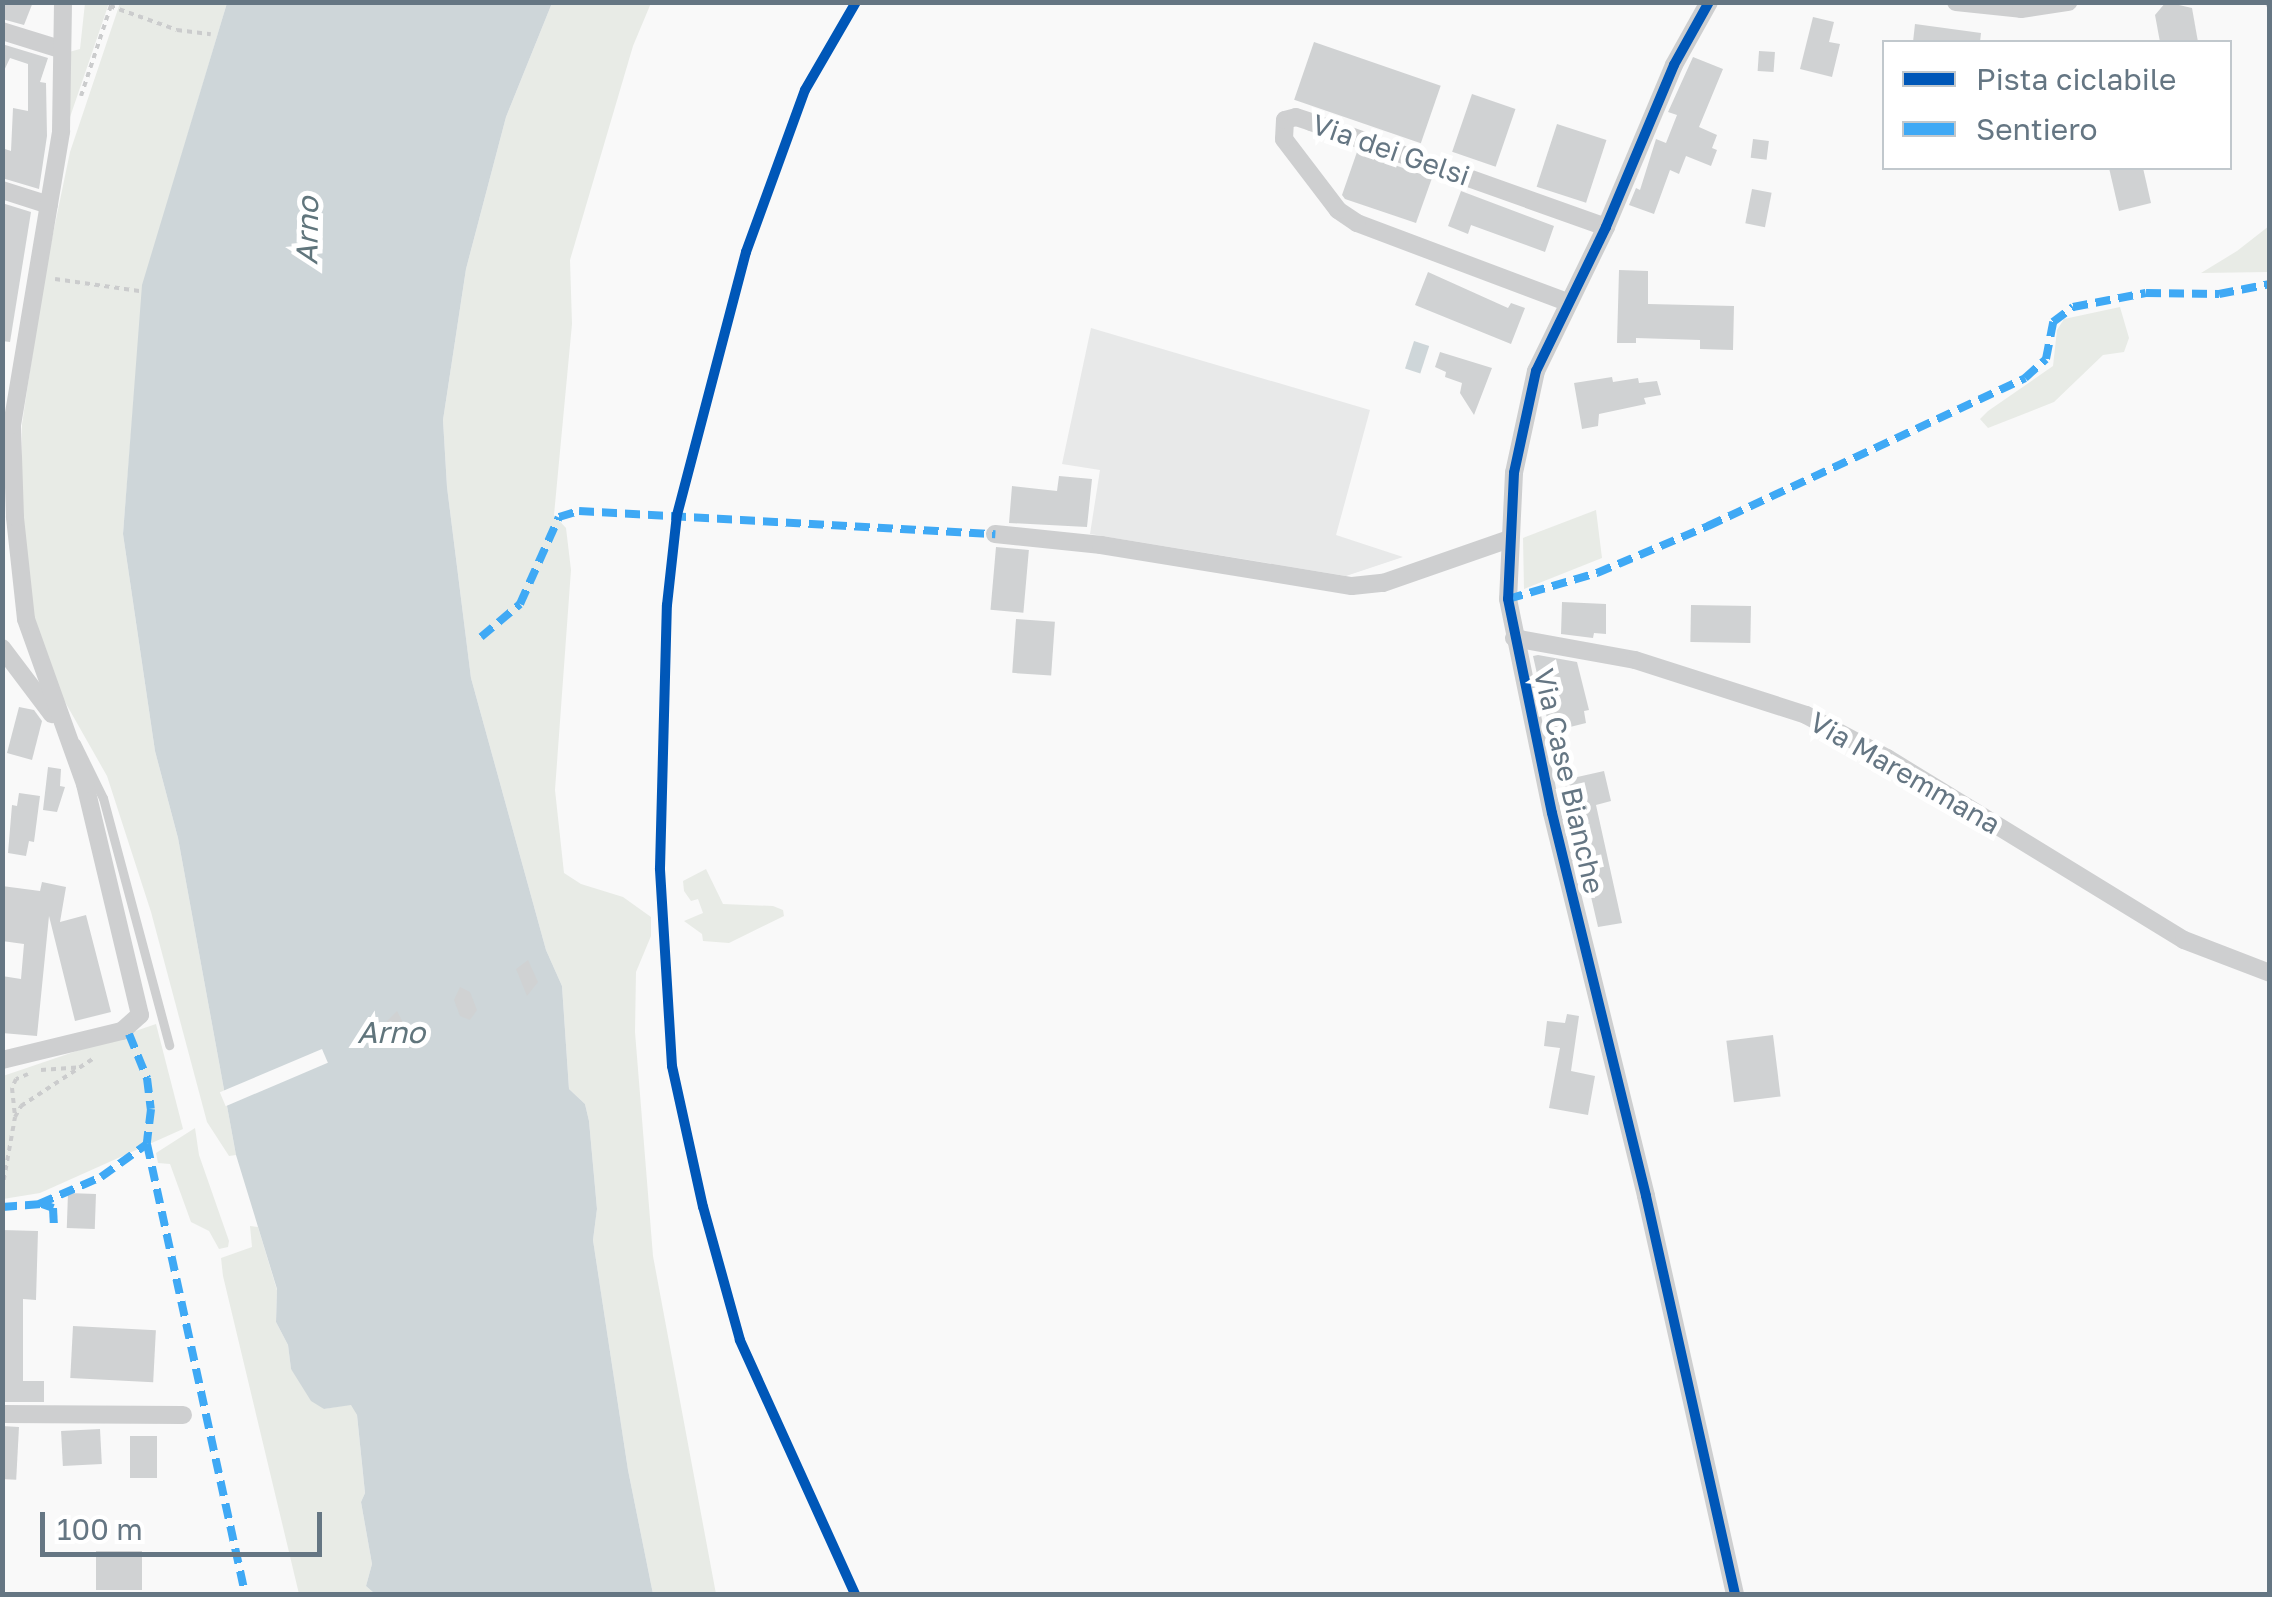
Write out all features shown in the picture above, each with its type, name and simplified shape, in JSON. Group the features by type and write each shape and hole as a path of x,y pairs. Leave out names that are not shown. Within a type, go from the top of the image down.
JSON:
{"street":[{"path":"2,1060 122,1030 140,1015 85,784 26,619 15,517 12,425 61,131 63,2"},
{"name":"Via Case Bianche","path":"1709,2 1674,64 1606,228 1567,302 1528,400 1514,473 1508,600 1735,1594"},
{"path":"1956,2 2008,9 2068,2"},
{"path":"2,31 60,48"},
{"name":"Via dei Gelsi","path":"1567,302 1357,223 1338,210 1284,139 1285,120 1296,117 1311,122 1606,228"},
{"path":"2,190 48,205"},
{"path":"995,534 1101,545 1352,586 1382,583 1510,539"},
{"name":"Via Maremmana","path":"1514,638 1635,660 1806,715 1887,758 2184,940 2270,973"},
{"path":"2,648 62,726"},
{"path":"2,1414 183,1415"}],"lane":[{"path":"62,726 88,760 103,798 169,1044"}],"path":[{"path":"78,105 111,4 176,30 211,34"},
{"path":"34,276 139,291"},
{"path":"15,1117 21,1106 97,1056"},
{"path":"2,1190 15,1117 12,1088 16,1080 36,1070 80,1067"},
{"path":"2,1078 12,1088"}],"shaded area":[{"path":"85,3 109,3 68,123 69,52 80,49"},
{"path":"120,3 227,3 143,285 123,534 155,751 178,838 236,1155 229,1156 207,1122 151,912 107,776 52,679 32,611 22,511 22,424 44,277 70,152"},
{"path":"552,3 651,3 633,46 570,260 572,324 554,515 566,528 571,570 555,790 564,873 581,884 623,897 651,917 651,936 636,972 635,1032 653,1256 716,1594 653,1594 628,1470 593,1240 597,1209 589,1121 585,1104 569,1089 562,986 546,950 471,678 447,487 443,420 466,269 506,117"},
{"path":"2269,226 2269,272 2201,273 2237,251"},
{"path":"2120,307 2129,338 2124,352 2103,355 2054,402 1988,428 1980,419 2053,366 2057,330 2064,319"},
{"path":"1091,328 1370,410 1336,535 1403,557 1346,576 1090,534 1100,470 1062,464"},
{"path":"1596,510 1602,558 1524,589 1523,538"},
{"path":"706,869 723,904 773,906 783,910 784,916 729,943 703,941 702,934 684,921 703,913 698,899 691,901 684,891 683,881"},
{"path":"156,1024 183,1129 40,1193 3,1199 3,1076"},
{"path":"195,1128 199,1155 228,1247 219,1249 209,1231 191,1222 170,1164 158,1163 156,1153"},
{"path":"250,1226 258,1227 277,1290 276,1322 288,1345 291,1369 324,1409 352,1404 357,1415 365,1493 361,1502 372,1564 366,1586 375,1594 299,1594 223,1276 221,1258 252,1247"}],"water":[{"name":"Arno","path":"227,3 552,3 506,117 466,269 443,420 447,487 471,678 546,950 562,986 569,1089 585,1104 589,1121 597,1209 593,1240 628,1470 653,1594 375,1594 366,1586 372,1564 361,1502 365,1493 357,1415 351,1405 324,1409 311,1401 291,1369 288,1345 276,1322 277,1289 236,1155 178,838 155,751 123,534 142,285"},
{"path":"1414,341 1429,346 1420,374 1405,369"}],"pier":[{"path":"322,1049 328,1063 226,1106 220,1092"}],"building":[{"path":"2,2 33,2 24,25 2,19"},
{"path":"2166,2 2192,8 2198,40 2160,40 2155,15"},
{"path":"1813,17 1834,22 1829,42 1840,44 1832,77 1800,69"},
{"path":"1915,24 1981,33 1980,40 1913,40"},
{"path":"1314,42 1441,86 1421,143 1294,100"},
{"path":"2,44 48,58 40,82 46,83 47,136 39,189 2,178 2,148 11,151 13,108 28,111 28,64 10,58 2,75"},
{"path":"1759,51 1775,52 1774,72 1758,71"},
{"path":"1693,57 1723,69 1699,127 1717,135 1712,148 1717,150 1711,166 1686,156 1679,174 1670,170 1654,214 1629,205 1636,188 1640,190 1656,139 1666,143 1677,115 1668,112"},
{"path":"1472,94 1515,109 1496,167 1452,152"},
{"path":"1557,124 1606,140 1586,203 1537,187"},
{"path":"1753,139 1769,141 1767,160 1751,158"},
{"path":"1357,152 1432,178 1416,223 1345,199 1342,195"},
{"path":"2109,170 2143,170 2151,203 2119,211"},
{"path":"1752,189 1772,193 1765,227 1745,223"},
{"path":"1461,191 1554,226 1545,252 1471,225 1468,234 1448,226"},
{"path":"2,203 31,212 10,342 2,341"},
{"path":"1619,270 1648,271 1648,304 1734,306 1733,350 1700,349 1700,340 1636,338 1636,343 1617,343"},
{"path":"1428,272 1508,308 1511,303 1525,308 1511,344 1415,305"},
{"path":"1440,352 1492,368 1474,415 1460,393 1462,383 1445,377 1446,372 1435,367"},
{"path":"1612,377 1613,382 1638,378 1639,383 1657,381 1661,395 1644,398 1646,404 1599,414 1598,426 1582,429 1574,383"},
{"path":"1059,476 1092,479 1087,527 1009,523 1012,486 1057,491"},
{"path":"996,547 1029,550 1023,613 991,610"},
{"path":"1562,602 1606,604 1606,634 1594,633 1593,638 1561,634"},
{"path":"1691,605 1751,606 1750,643 1690,642"},
{"path":"1016,619 1055,622 1051,676 1012,673"},
{"path":"1533,656 1577,662 1589,710 1584,711 1586,723 1550,732"},
{"path":"19,707 34,710 42,721 32,760 7,753"},
{"path":"48,767 61,769 60,786 65,787 57,812 43,810"},
{"path":"1604,771 1611,801 1596,805 1622,923 1598,927 1564,780"},
{"path":"19,793 40,796 34,842 29,841 26,856 8,853 12,805 17,806"},
{"path":"42,882 66,887 60,922 86,915 111,1012 75,1021 49,916 37,1036 2,1033 2,976 21,979 24,944 2,941 2,886 40,891"},
{"path":"528,960 538,982 527,996 516,969"},
{"path":"460,987 470,992 477,1010 470,1020 460,1016 454,1000"},
{"path":"397,1011 409,1034 398,1047 387,1021"},
{"path":"1567,1014 1579,1016 1571,1071 1595,1076 1588,1115 1549,1108 1560,1048 1544,1046 1547,1021 1565,1023"},
{"path":"1773,1035 1781,1097 1734,1102 1726,1041"},
{"path":"68,1193 96,1194 95,1229 67,1228"},
{"path":"2,1230 38,1231 36,1300 23,1299 23,1381 44,1381 44,1402 2,1402"},
{"path":"73,1326 156,1330 153,1382 70,1378"},
{"path":"2,1426 19,1427 16,1480 2,1479"},
{"path":"100,1429 102,1464 63,1466 61,1431"},
{"path":"130,1436 157,1436 157,1478 130,1478"},
{"path":"96,1551 142,1551 142,1590 96,1590"}],"marked path":[{"path":"1508,599 1597,573 1708,526 2025,378 2046,359 2053,322 2073,307 2146,293 2219,294 2270,284"},
{"path":"481,637 520,604 559,517 579,511 995,534"},
{"path":"129,1034 147,1078 151,1109 147,1144 245,1594"},
{"path":"39,1204 101,1177 147,1144"},
{"path":"2,1207 42,1204 53,1208 54,1227"}],"cycle path":[{"path":"855,1594 740,1340 703,1207 672,1066 660,868 667,605 677,515 746,252 805,90 856,2"},
{"path":"1709,2 1674,65 1606,227 1536,371 1514,473 1508,599 1552,813 1646,1196 1735,1594"}]}
